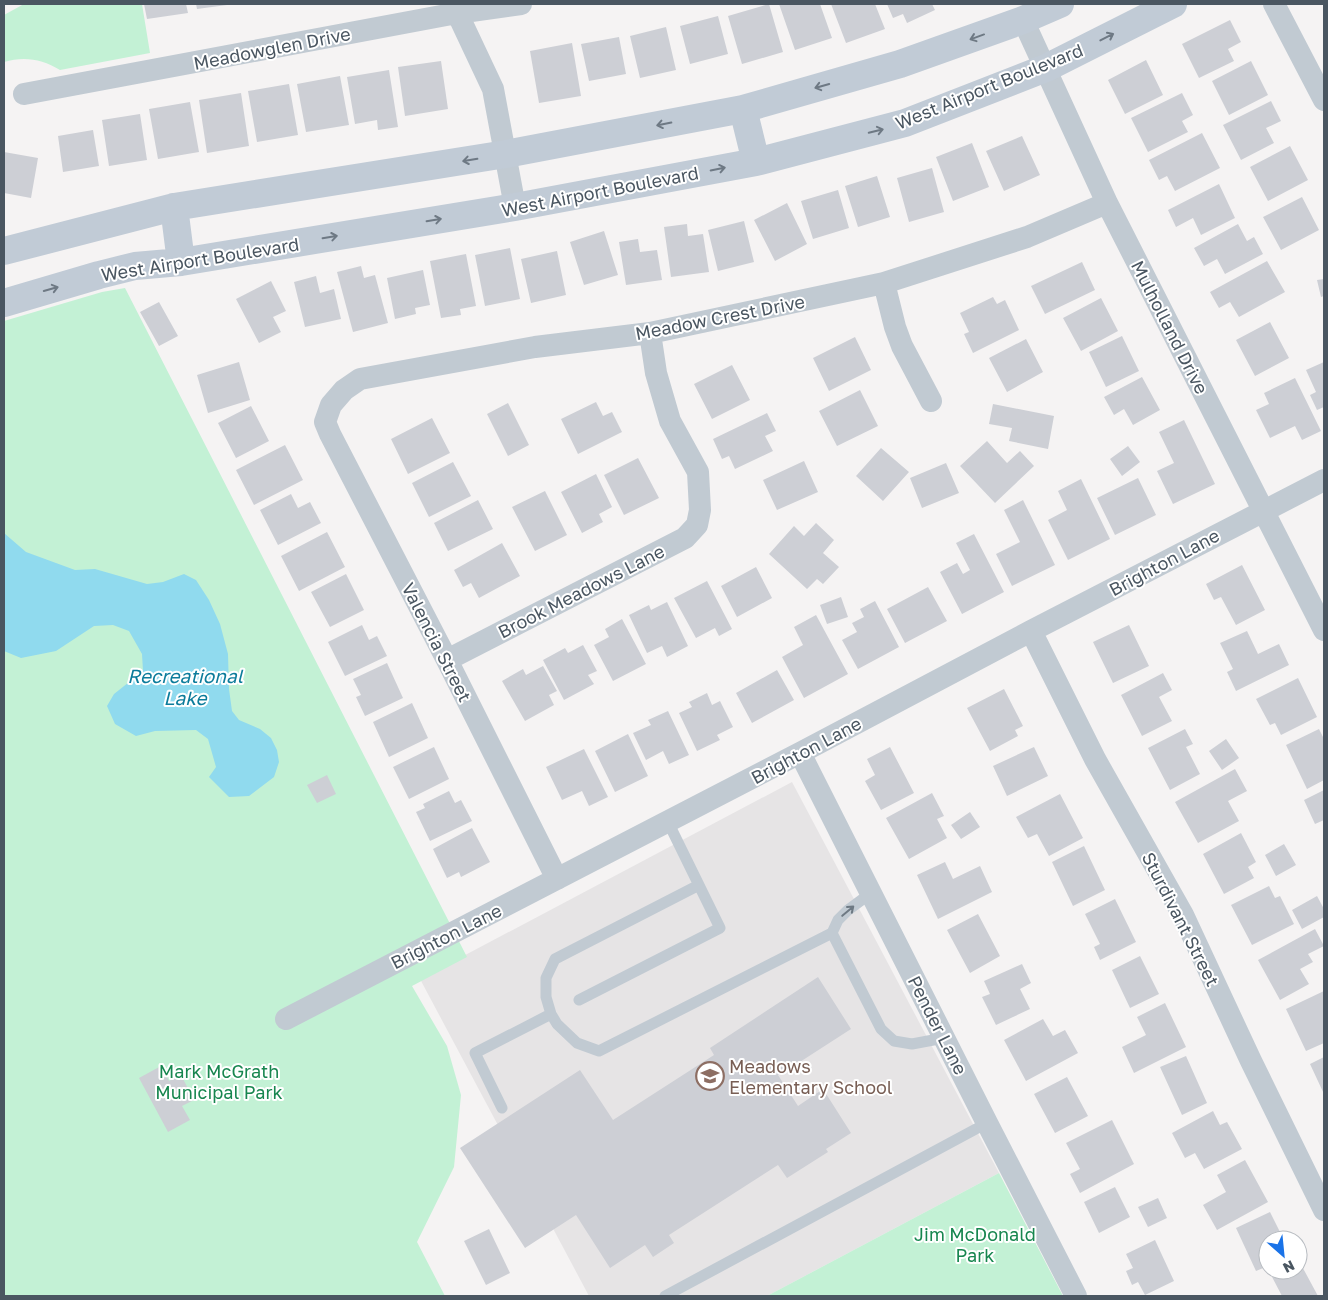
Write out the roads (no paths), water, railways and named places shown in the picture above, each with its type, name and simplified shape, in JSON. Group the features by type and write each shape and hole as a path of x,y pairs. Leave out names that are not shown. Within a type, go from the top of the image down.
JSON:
{"main road":[{"path":"4,251 174,207 506,154 743,109 900,64 1023,20 1060,4"},
{"name":"West Airport Boulevard","path":"4,303 135,266 181,262 515,207 756,162 905,123 1046,68 1173,4"},
{"path":"743,109 756,162"},
{"path":"174,207 181,262"}],"street":[{"name":"Meadowglen Drive","path":"24,94 455,8 521,4"},
{"path":"1274,4 1324,100"},
{"path":"455,8 493,89 515,207"},
{"name":"Mulholland Drive","path":"1023,20 1108,203 1324,630"},
{"name":"Meadow Crest Drive","path":"331,405 344,390 360,379 535,346 650,333 884,283 1027,237 1108,203"},
{"path":"884,283 895,328 902,346 931,402"},
{"name":"Brook Meadows Lane","path":"447,660 685,538 697,525 700,510 698,472 670,421 656,373 650,333"},
{"name":"Valencia Street","path":"331,405 325,422 330,434 447,660 557,879"},
{"name":"Brighton Lane","path":"286,1019 1324,480"},
{"name":"Sturdivant Street","path":"1031,632 1095,759 1183,915 1251,1061 1324,1210"},
{"name":"Pender Lane","path":"800,753 1076,1296"}],"lane":[{"path":"579,1000 720,928 668,822"},
{"path":"699,885 555,959 546,978 546,997 551,1014 557,1024 577,1043 599,1051 832,933 838,920 871,893"},
{"path":"832,933 881,1029 894,1041 912,1044 944,1038"},
{"path":"502,1108 475,1054 551,1014"},
{"path":"665,1296 987,1123"}],"water":[{"name":"Recreational Lake","path":"4,533 26,552 75,570 95,569 147,584 163,582 184,574 196,580 209,600 220,624 228,654 232,711 239,720 260,729 271,738 277,750 279,762 274,777 249,796 229,797 209,777 216,767 208,739 196,730 155,731 136,736 115,724 107,706 114,694 143,671 142,654 129,631 113,625 94,626 56,651 21,658 4,651"}],"place":[{"name":"Meadows Elementary School","path":"710,1076"}],"park label":[{"name":"Mark McGrath Municipal Park","path":"219,1081"},
{"name":"Jim McDonald Park","path":"975,1244"}]}
